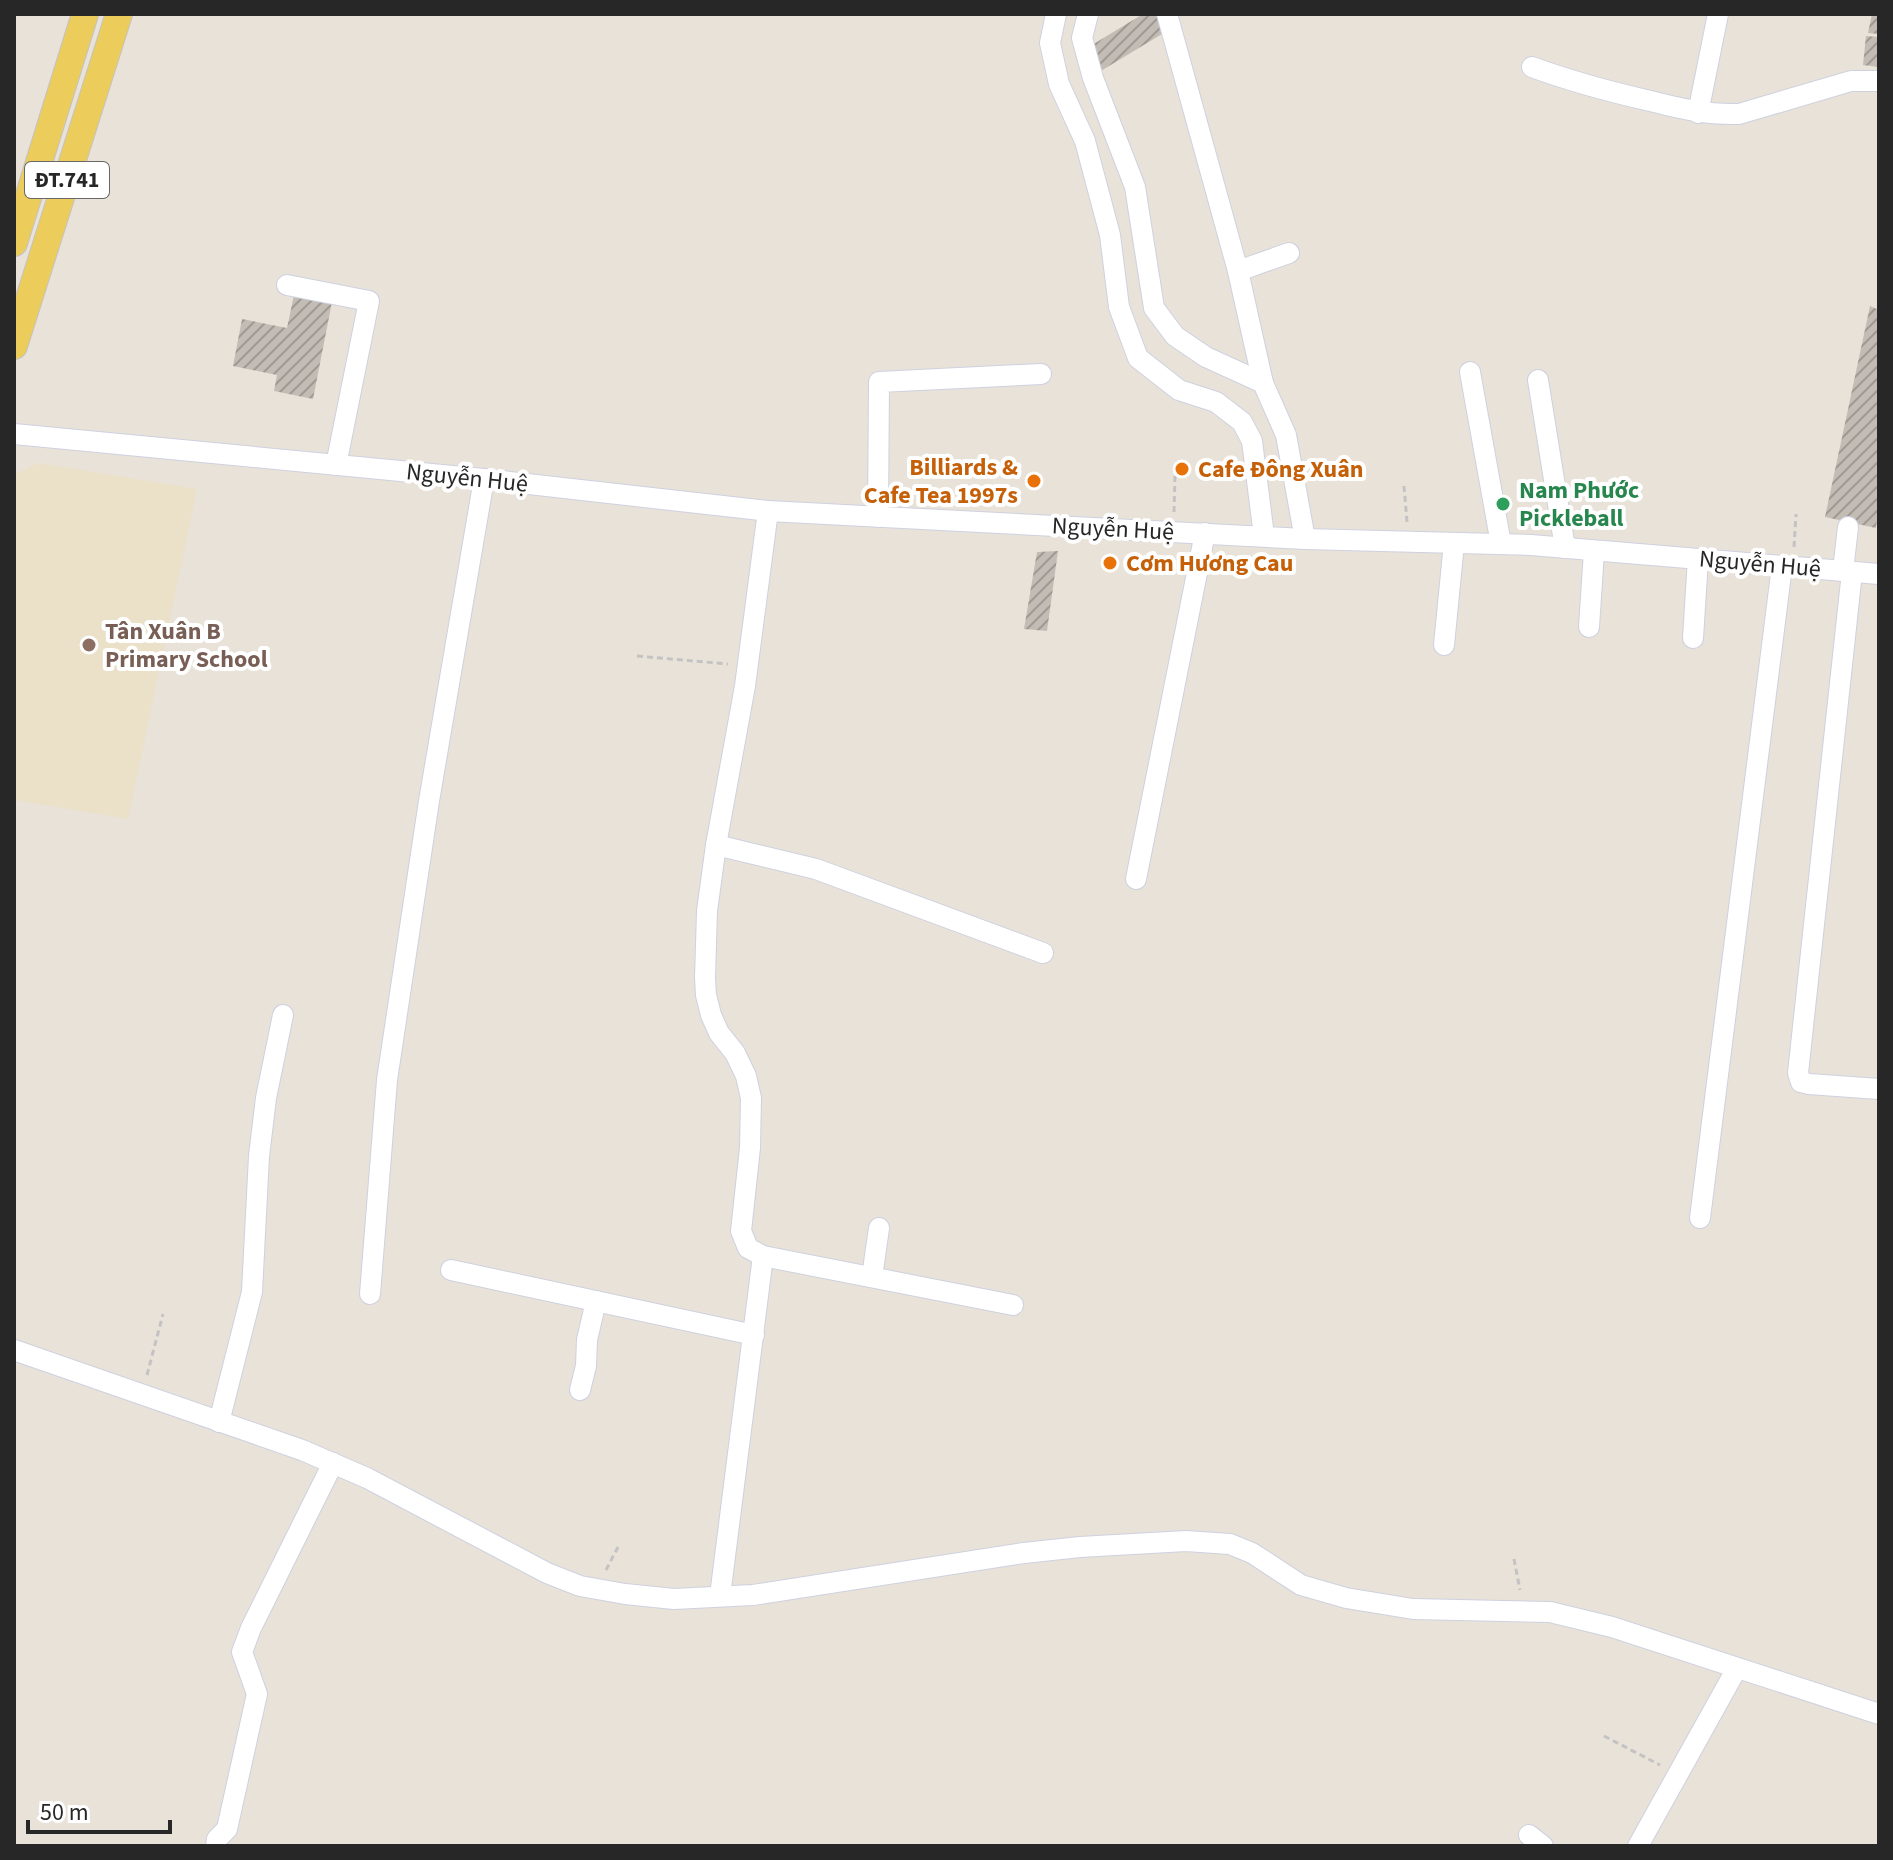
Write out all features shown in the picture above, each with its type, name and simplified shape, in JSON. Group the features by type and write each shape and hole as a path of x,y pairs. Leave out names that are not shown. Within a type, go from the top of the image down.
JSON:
{"main road":[{"name":"ĐT.741","path":"14,243 85,14"},
{"name":"ĐT.741","path":"14,346 119,14"},
{"path":"66,76 96,87"}],"street":[{"path":"1056,14 1050,43 1059,84 1085,141 1110,235 1119,307 1138,358 1179,390 1216,402 1242,422 1252,441 1264,536"},
{"path":"1088,14 1082,38 1093,78 1135,187 1154,308 1175,336 1206,357 1263,383"},
{"path":"1167,14 1238,271 1263,383 1286,435 1305,539"},
{"path":"1698,113 1718,14"},
{"path":"1532,67 1582,86 1698,113 1739,114 1851,81 1879,81"},
{"path":"1238,271 1289,253"},
{"path":"287,285 369,301 336,465"},
{"path":"1470,372 1501,544"},
{"path":"878,517 879,382 1041,374"},
{"path":"1538,380 1565,548"},
{"name":"Nguyễn Huệ","path":"14,434 484,479 768,511 1305,539 1501,544 1879,574"},
{"path":"370,1294 387,1080 429,801 484,479"},
{"path":"768,511 748,665 707,911 706,995 719,1033 735,1053 746,1076 751,1098 750,1148 741,1231 748,1248 763,1256 1013,1305"},
{"path":"1848,527 1848,571 1798,1073 1801,1082 1809,1084 1879,1089"},
{"path":"1136,879 1205,533"},
{"path":"1444,645 1454,543"},
{"path":"1589,627 1594,551"},
{"path":"1693,638 1698,559"},
{"path":"1700,1218 1787,566"},
{"path":"716,845 816,869 1043,953"},
{"path":"219,1422 252,1292 259,1156 266,1098 283,1015"},
{"path":"872,1277 879,1228"},
{"path":"720,1596 763,1256"},
{"path":"451,1270 754,1335"},
{"path":"580,1390 596,1301"},
{"path":"14,1350 302,1450 420,1505 547,1573 580,1586 674,1599 753,1595 1080,1547 1186,1541 1230,1544 1252,1553 1301,1585 1346,1598 1413,1609 1550,1612 1612,1627 1878,1712"},
{"path":"216,1846 217,1839 227,1829 257,1694 242,1652 333,1463"},
{"path":"1638,1846 1737,1668"}],"path":[{"path":"1174,532 1175,475"},
{"path":"1404,486 1409,541"},
{"path":"1787,566 1796,514"},
{"path":"637,656 748,665"},
{"path":"141,1394 163,1314"},
{"path":"596,1588 618,1547"},
{"path":"1514,1559 1523,1610"},
{"path":"1604,1736 1678,1774"}],"shaded area":[{"name":"Tân Xuân B Primary School","path":"39,463 197,489 128,819 14,800 14,474"}],"building":[{"path":"1143,14 1158,14 1167,31 1099,72 1092,45"},
{"path":"1872,14 1879,14 1879,34 1868,33"},
{"path":"1866,36 1879,37 1879,67 1863,65"},
{"path":"294,295 332,302 313,399 274,391 277,375 233,366 242,319 287,328"},
{"path":"1870,306 1879,310 1879,506 1876,528 1825,517"},
{"path":"1058,551 1047,631 1024,629 1037,552"}],"place":[{"name":"Cafe Đông Xuân","path":"1182,469"},
{"name":"Billiards & Cafe Tea 1997s","path":"1034,481"},
{"name":"Nam Phước Pickleball","path":"1503,504"},
{"name":"Cơm Hương Cau","path":"1110,563"},
{"name":"Tân Xuân B Primary School","path":"89,645"}]}
